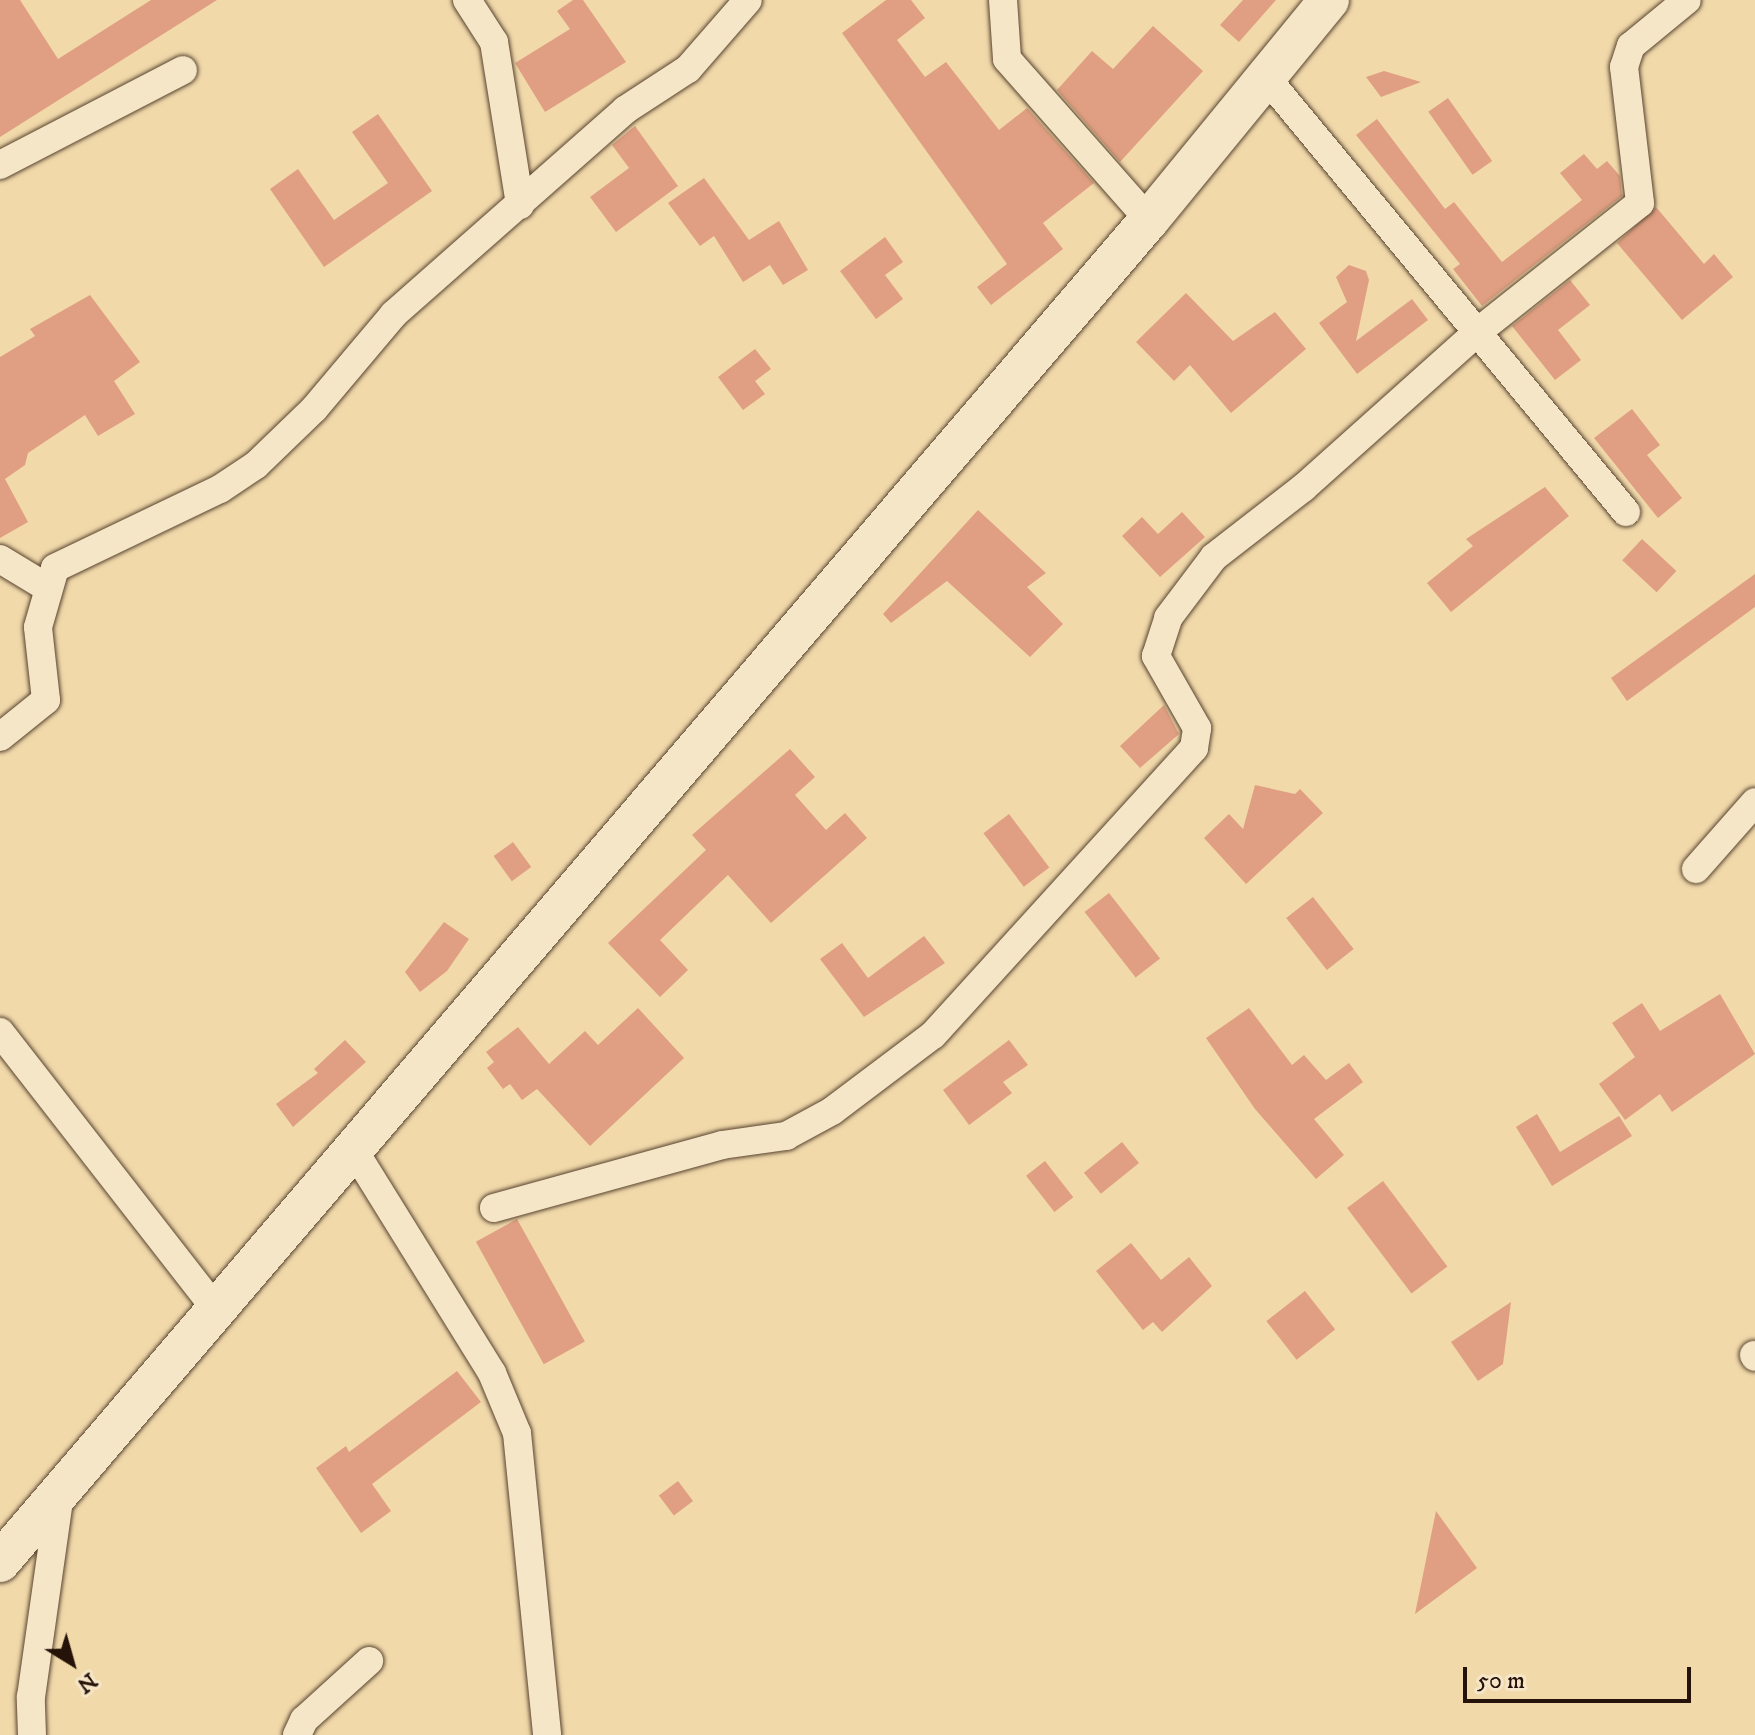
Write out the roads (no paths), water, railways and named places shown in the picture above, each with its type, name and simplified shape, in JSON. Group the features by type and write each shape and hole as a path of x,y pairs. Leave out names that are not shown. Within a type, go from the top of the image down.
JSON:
{"main road":[{"path":"0,1562 355,1152 1149,220 1329,0"}],"street":[{"path":"467,0 494,42 520,205"},
{"path":"0,737 46,700 38,627 55,568 220,489 256,465 314,409 394,314 625,110 688,69 748,0"},
{"path":"1003,0 1007,59 1149,220"},
{"path":"494,1208 722,1145 786,1136 832,1111 933,1035 1194,748 1197,728 1156,656 1168,618 1214,557 1303,488 1480,330 1640,203 1624,67 1631,46 1687,0"},
{"path":"0,165 183,70"},
{"path":"1265,76 1480,330 1626,512"},
{"path":"0,559 48,588"},
{"path":"1696,869 1755,802"},
{"path":"0,1032 218,1312"},
{"path":"355,1152 492,1373 517,1433 527,1481 547,1735"},
{"path":"32,1735 31,1697 61,1492"},
{"path":"297,1735 304,1720 369,1661"}]}
